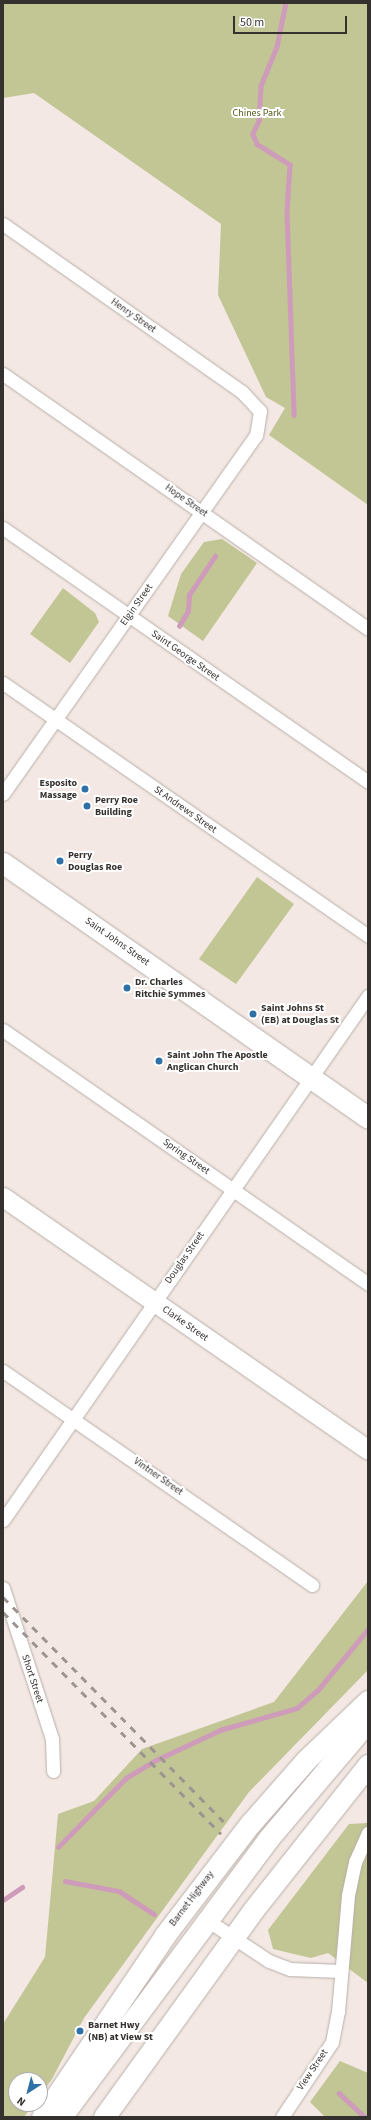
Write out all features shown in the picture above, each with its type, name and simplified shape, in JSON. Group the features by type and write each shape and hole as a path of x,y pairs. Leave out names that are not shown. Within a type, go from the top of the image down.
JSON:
{"main road":[{"name":"Saint Johns Street","path":"3,863 368,1118"},
{"name":"Clarke Street","path":"3,1197 368,1450"},
{"name":"Barnet Highway","path":"42,2117 165,1935 250,1824 306,1760 368,1701"},
{"path":"61,2117 268,1839 368,1721"},
{"path":"104,2117 292,1858 368,1765"},
{"path":"78,2117 101,2064"}],"street":[{"name":"Henry Street","path":"3,224 242,392 260,411"},
{"name":"Hope Street","path":"3,374 368,629"},
{"name":"Elgin Street","path":"3,794 203,513 256,435 260,411"},
{"name":"Saint George Street","path":"3,528 128,617 368,782"},
{"name":"St Andrews Street","path":"3,683 368,936"},
{"name":"Douglas Street","path":"3,1520 234,1189 310,1077 368,996"},
{"name":"Spring Street","path":"3,1030 234,1189 368,1284"},
{"name":"Vintner Street","path":"3,1371 74,1418 312,1584"},
{"name":"Short Street","path":"3,1588 52,1739 53,1771"},
{"name":"View Street","path":"282,2117 332,2042 338,2012 348,1895 355,1862 368,1833"},
{"path":"207,1920 269,1961 290,1969 341,1971"}],"green space":[{"name":"Chines Park","path":"3,3 368,3 368,505 269,435 285,408 266,397 218,295 221,224 34,93 3,98"},
{"path":"222,539 257,563 203,641 168,616 181,574 204,542"},
{"path":"63,588 95,613 99,622 70,663 30,634"},
{"path":"257,877 294,904 236,984 199,959"},
{"path":"368,1581 368,1670 249,1792 84,2018 48,2084 48,2072 8,2072 8,2112 28,2112 24,2117 3,2117 3,2024 45,1957 58,1814 94,1801 142,1749 274,1702"},
{"path":"368,1823 368,1983 328,1953 311,1958 273,1949 268,1930 349,1824"},
{"path":"340,2061 368,2073 368,2117 325,2117 310,2102"}],"waterway":[{"path":"286,3 277,47 261,86 259,121 253,134 257,144 290,165 287,211 294,415"},
{"path":"179,626 188,611 189,595 215,556"},
{"path":"58,1847 126,1778 156,1760 220,1730 297,1708 318,1690 368,1629"},
{"path":"65,1881 119,1891 154,1914"},
{"path":"3,1900 22,1887"},
{"path":"339,2093 365,2117"}],"railway":[{"path":"3,1597 227,1825"},
{"path":"3,1612 221,1834"}],"place":[{"name":"Esposito Massage","path":"85,789"},
{"name":"Perry Roe Building","path":"87,806"},
{"name":"Perry Douglas Roe","path":"60,861"},
{"name":"Dr. Charles Ritchie Symmes","path":"127,988"},
{"name":"Saint Johns St (EB) at Douglas St","path":"253,1014"},
{"name":"Saint John The Apostle Anglican Church","path":"159,1061"},
{"name":"Barnet Hwy (NB) at View St","path":"80,2031"}]}
